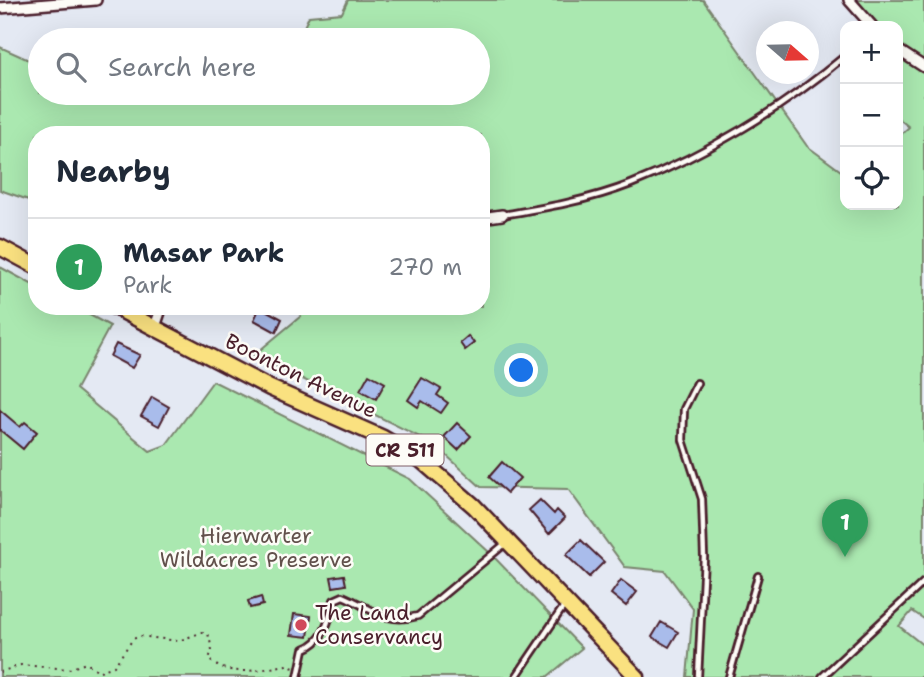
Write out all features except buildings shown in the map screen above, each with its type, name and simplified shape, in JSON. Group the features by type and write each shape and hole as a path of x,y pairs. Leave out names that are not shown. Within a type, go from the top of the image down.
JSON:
{"main road":[{"path":"0,247 28,262"},
{"name":"Boonton Avenue","path":"131,315 270,388 405,450 436,471 508,541 637,677"}],"street":[{"path":"0,8 96,0"},
{"path":"849,0 866,21"},
{"path":"903,53 924,67"},
{"path":"490,217 502,215"},
{"path":"155,327 159,315"}],"lane":[{"path":"502,215 549,207 630,184 691,156 809,86 840,60"},
{"path":"697,383 684,409 683,440 702,499 704,557 698,677"},
{"path":"298,677 304,649 316,645 326,629 334,600 343,596 384,618 402,620 418,616 508,541"},
{"path":"729,677 758,576"},
{"path":"822,677 924,582"},
{"path":"516,677 566,603"}],"path":[{"path":"0,672 21,665 69,669 86,663 100,671 114,666 133,639 140,636 178,641 203,632 209,636 212,650 209,659 215,671"},
{"path":"226,676 285,665 298,670"},
{"path":"100,671 101,677"}],"green space":[{"path":"348,0 703,0 756,74 756,84 763,84 807,146 840,170 840,210 903,210 903,132 909,127 903,122 903,21 866,21 850,0 924,0 924,619 912,611 899,626 924,646 924,677 687,677 693,609 665,571 625,567 568,489 481,487 434,444 254,355 300,315 490,315 490,126 28,126 28,200 0,190 0,47 28,60 28,105 490,105 490,28 304,28 309,16 342,13"},
{"name":"Hierwarter Wildacres Preserve","path":"0,267 28,282 28,315 90,315 110,326 76,389 150,451 166,445 213,381 410,479 490,553 582,648 547,677 0,677"}],"place":[{"name":"Masar Park","path":"845,557"},
{"name":"The Land Conservancy","path":"301,625"}]}
